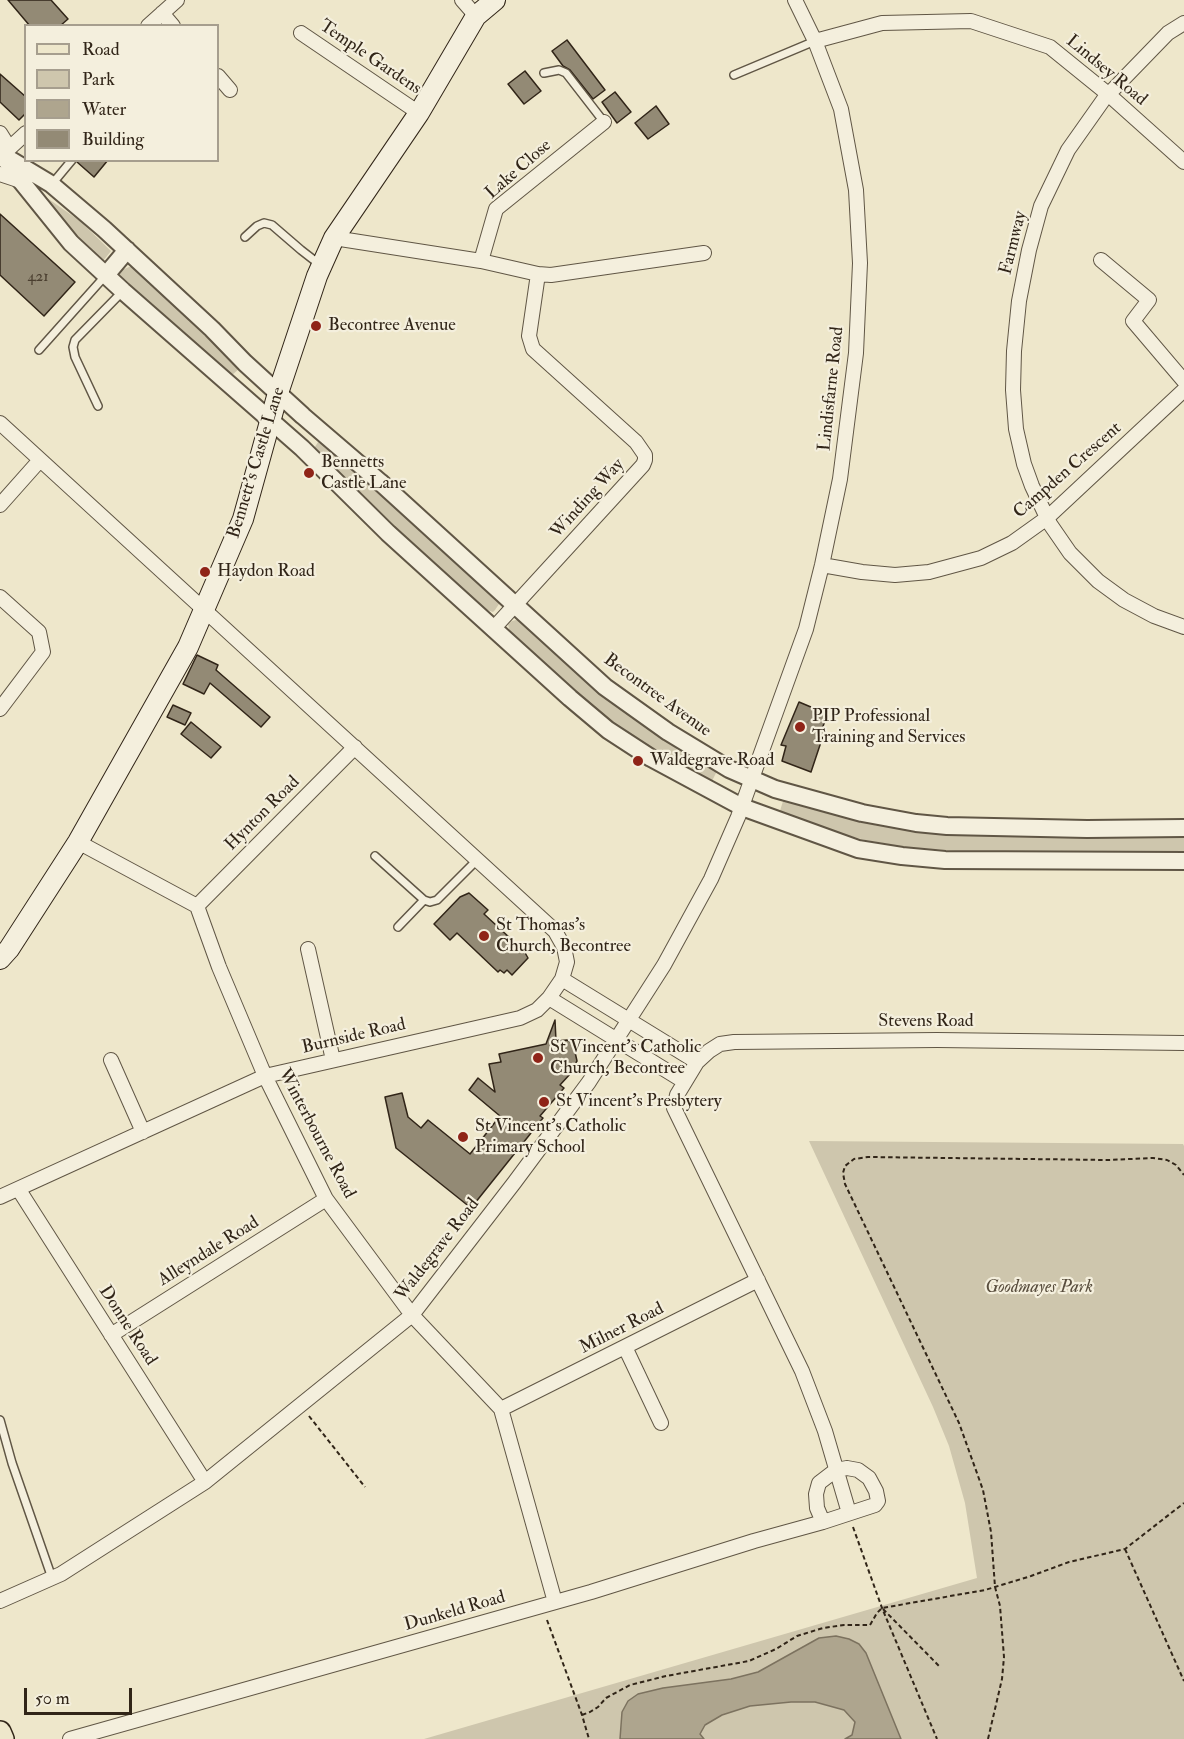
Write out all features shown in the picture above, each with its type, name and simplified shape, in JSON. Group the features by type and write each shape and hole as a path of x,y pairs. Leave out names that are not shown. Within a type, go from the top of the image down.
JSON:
{"main road":[{"name":"Bennett's Castle Lane","path":"0,959 9,949 78,842 188,646 243,519 278,393 321,265 334,238 419,113 476,16 495,0"},
{"path":"0,1732 3,1739"}],"street":[{"path":"150,24 177,0"},
{"path":"462,0 476,16"},
{"name":"Lindisfarne Road","path":"752,780 806,629 822,565 840,479 856,353 860,263 856,190 841,109 815,41 795,0"},
{"path":"162,13 171,24"},
{"name":"Lindsey Road","path":"815,41 882,23 971,21 1050,47 1108,94 1184,162"},
{"name":"Farmway","path":"1184,22 1168,33 1108,94 1068,150 1041,206 1019,301 1013,390 1016,429 1024,464 1047,518 1070,553 1098,581 1124,600 1154,616 1184,627"},
{"name":"Temple Gardens","path":"301,33 419,113"},
{"path":"219,77 230,90"},
{"name":"Lake Close","path":"481,261 496,209 604,122"},
{"path":"0,133 5,141 1,154"},
{"path":"1,154 24,134"},
{"name":"Becontree Avenue","path":"1,154 51,184 127,250 278,393 380,482 604,687 668,732 729,769 775,789 862,813 927,824 1184,828"},
{"name":"Becontree Avenue","path":"0,174 26,169"},
{"name":"Becontree Avenue","path":"26,169 71,243 106,276 307,453 388,533 570,698 608,730 651,758 742,807 858,849 945,860 1184,861"},
{"path":"334,238 481,261 538,274 704,253"},
{"path":"106,276 127,250"},
{"path":"1101,260 1149,300 1133,321 1184,381"},
{"name":"Winding Way","path":"493,629 643,465 645,460 645,455 636,442 533,349 529,336 538,274"},
{"name":"Campden Crescent","path":"822,565 896,575 929,572 981,558 1012,543 1047,518 1181,399"},
{"path":"0,423 477,860"},
{"path":"0,504 40,460"},
{"path":"0,597 39,632 43,652 0,709"},
{"name":"Hynton Road","path":"197,906 355,747"},
{"name":"Waldegrave Road","path":"0,1601 52,1578 205,1482 412,1315 589,1082 664,965 711,879 752,780"},
{"path":"78,842 197,906"},
{"name":"Burnside Road","path":"0,1197 265,1076 520,1018 537,1010 549,998 562,979 567,962 564,947 555,931 477,860"},
{"name":"Winterbourne Road","path":"197,906 219,966 265,1076 326,1199 412,1315 501,1409 549,1604"},
{"path":"308,949 333,1060"},
{"path":"562,979 697,1062"},
{"path":"549,998 685,1082"},
{"name":"Stevens Road","path":"849,1513 825,1431 802,1371 674,1108 677,1095 697,1062 720,1044 734,1042 937,1040 1184,1043"},
{"path":"111,1060 143,1132"},
{"name":"Donne Road","path":"19,1190 205,1482"},
{"name":"Alleyndale Road","path":"111,1335 326,1199"},
{"name":"Milner Road","path":"501,1409 758,1280"},
{"path":"625,1347 662,1424"},
{"name":"Dunkeld Road","path":"70,1739 97,1735 549,1604 875,1505 878,1501 876,1491 869,1478 858,1470 847,1468 836,1470"},
{"path":"823,1522 817,1508 816,1494 819,1483 836,1470"}],"lane":[{"path":"734,75 815,41"},
{"path":"544,73 559,70 566,73 604,122"},
{"path":"51,184 70,162"},
{"path":"245,237 257,226 264,223 272,225 321,265"},
{"path":"39,350 106,276"},
{"path":"98,406 75,357 73,347 75,340 123,291"},
{"path":"375,856 424,900 430,902 437,900 477,860"},
{"path":"398,927 424,900"},
{"path":"0,1419 12,1463 52,1578"}],"path":[{"path":"988,1739 1002,1679 1004,1657 991,1532 983,1490 963,1434 844,1184 845,1166 854,1160 868,1157 1108,1160 1153,1158 1167,1160 1176,1165 1184,1175"},
{"path":"300,1405 365,1487"},
{"path":"582,1715 630,1685 749,1660 776,1649 797,1636 823,1628 844,1624 870,1625 882,1608 995,1587 1069,1562 1125,1549 1184,1503"},
{"path":"849,1513 882,1608 937,1739"},
{"path":"1125,1549 1184,1681"},
{"path":"549,1604 589,1739"},
{"path":"882,1608 940,1667"}],"green space":[{"path":"40,193 80,221 111,251 103,261 71,232"},
{"path":"129,267 134,267 239,369 232,375 119,274"},
{"path":"320,439 499,601 495,610 493,612 484,609 335,473 313,450"},
{"path":"516,620 522,621 605,696 648,729 718,769 710,785 606,720 510,633 508,624"},
{"path":"784,798 826,811 1184,834 1184,853 968,852 905,847 865,840 809,825 779,814"},
{"name":"Goodmayes Park","path":"809,1141 1183,1144 1184,1739 424,1739 977,1578 965,1503 949,1446"}],"water":[{"path":"836,1636 859,1644 866,1653 901,1739 845,1739 852,1735 855,1722 844,1710 815,1702 791,1702 750,1706 722,1715 705,1725 700,1734 704,1739 620,1739 622,1712 628,1701 638,1694 663,1688 731,1679 758,1672 819,1638"}],"building":[{"path":"8,0 51,0 68,19 62,24 28,24"},
{"path":"567,40 605,90 593,99 552,51"},
{"path":"525,71 541,91 524,104 508,84"},
{"path":"0,74 24,95 24,115 19,120 0,102"},
{"path":"615,92 631,112 617,123 602,102"},
{"path":"656,106 669,124 648,139 635,123"},
{"path":"77,162 106,162 94,177"},
{"path":"0,214 75,282 44,316 0,275"},
{"path":"197,655 218,665 216,670 270,717 261,727 210,683 204,694 183,684"},
{"name":"PIP Professional Training and Services","path":"799,702 828,713 822,729 825,730 811,772 782,761 786,746 781,745"},
{"path":"173,705 191,713 185,725 167,717"},
{"path":"191,722 221,747 211,758 181,734"},
{"name":"St Thomas's Church, Becontree","path":"469,893 488,910 484,914 524,951 528,958 512,975 507,970 504,973 500,970 498,972 457,933 450,940 434,924 460,897"},
{"path":"555,1020 556,1041 567,1040 573,1043 577,1061 571,1073 560,1085 564,1088 540,1116 543,1118 471,1208 396,1148 385,1097 402,1093 408,1117 421,1128 428,1120 470,1154 500,1116 469,1090 478,1078 495,1092 489,1064 501,1062 499,1054 546,1044"}],"place":[{"name":"Becontree Avenue","path":"316,326"},
{"name":"Bennetts Castle Lane","path":"309,473"},
{"name":"Haydon Road","path":"205,572"},
{"name":"PIP Professional Training and Services","path":"800,727"},
{"name":"Waldegrave Road","path":"638,761"},
{"name":"St Thomas's Church, Becontree","path":"484,936"},
{"name":"St Vincent's Catholic Church, Becontree","path":"538,1058"},
{"name":"St Vincent's Presbytery","path":"544,1102"},
{"name":"St Vincent's Catholic Primary School","path":"463,1137"}]}
